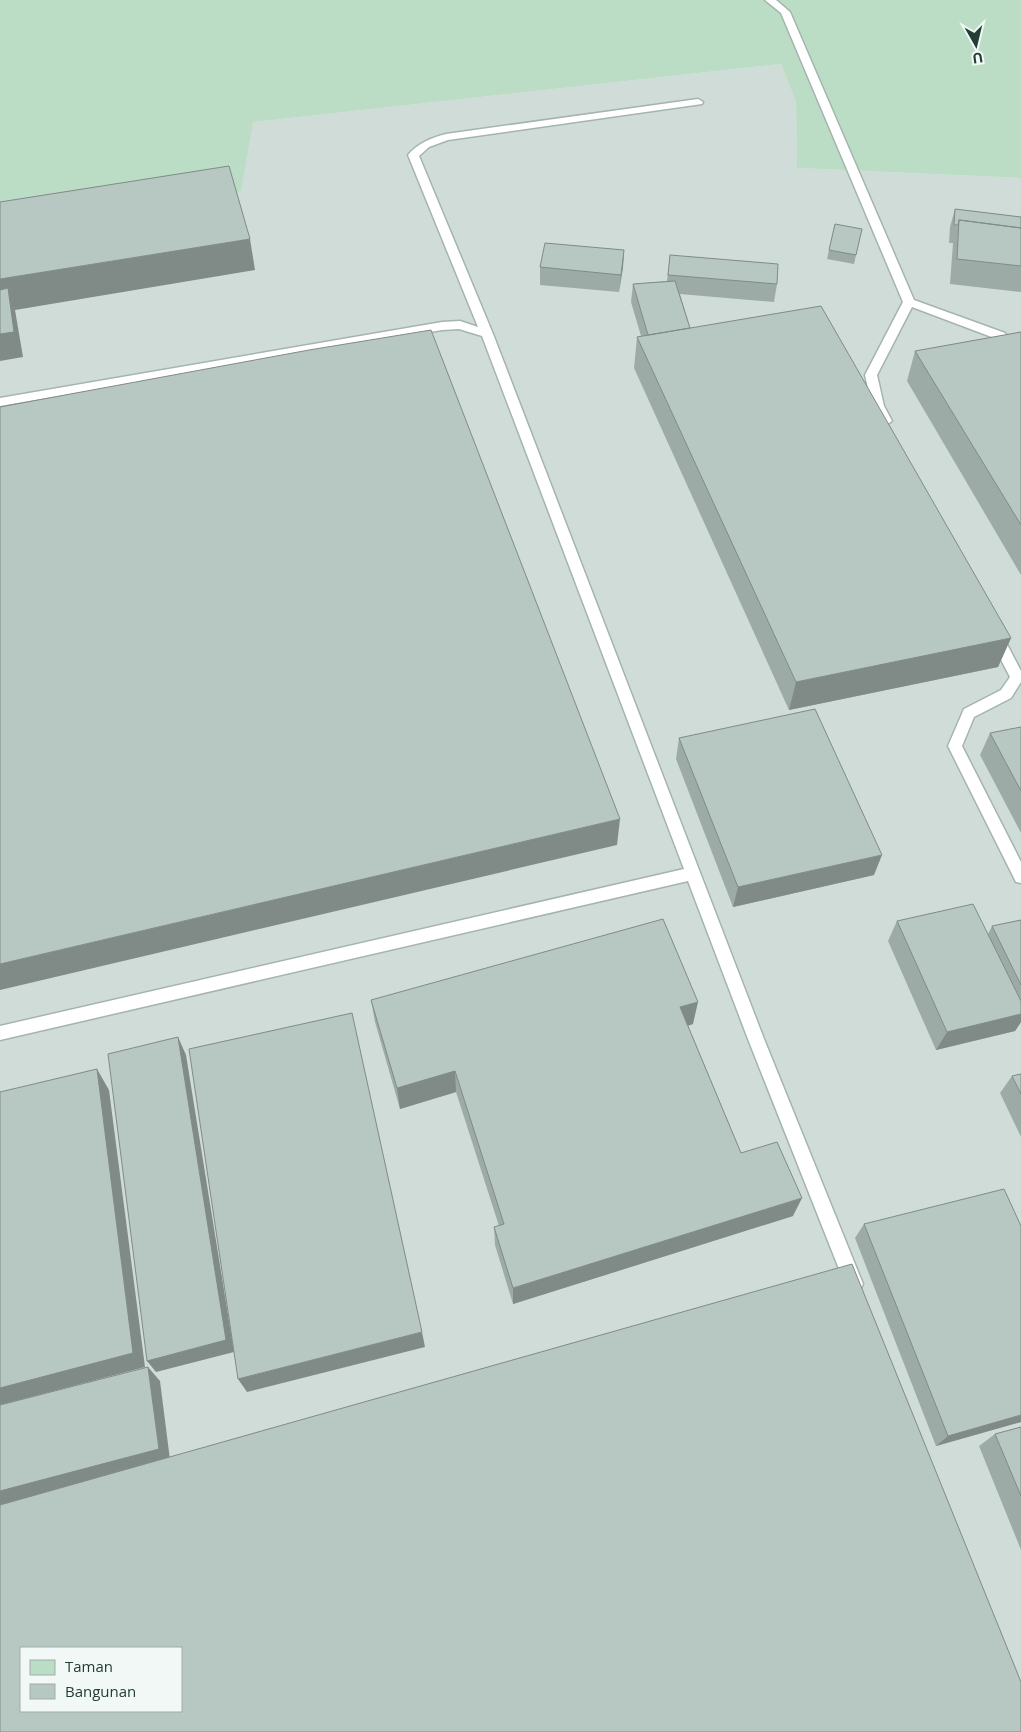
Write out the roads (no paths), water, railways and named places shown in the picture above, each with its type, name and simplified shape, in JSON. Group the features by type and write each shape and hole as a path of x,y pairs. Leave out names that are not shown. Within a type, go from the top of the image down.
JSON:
{"lane":[{"path":"770,0 785,12 909,302 1002,336 1021,366"},
{"path":"698,102 446,137 425,145 413,156 487,334 756,1039 859,1297"},
{"path":"891,432 878,406 871,376 909,302"},
{"path":"0,402 442,326 460,325 487,334"},
{"path":"990,624 1016,677 1006,694 969,713 955,746 1021,877"},
{"path":"0,1033 694,874"}]}
